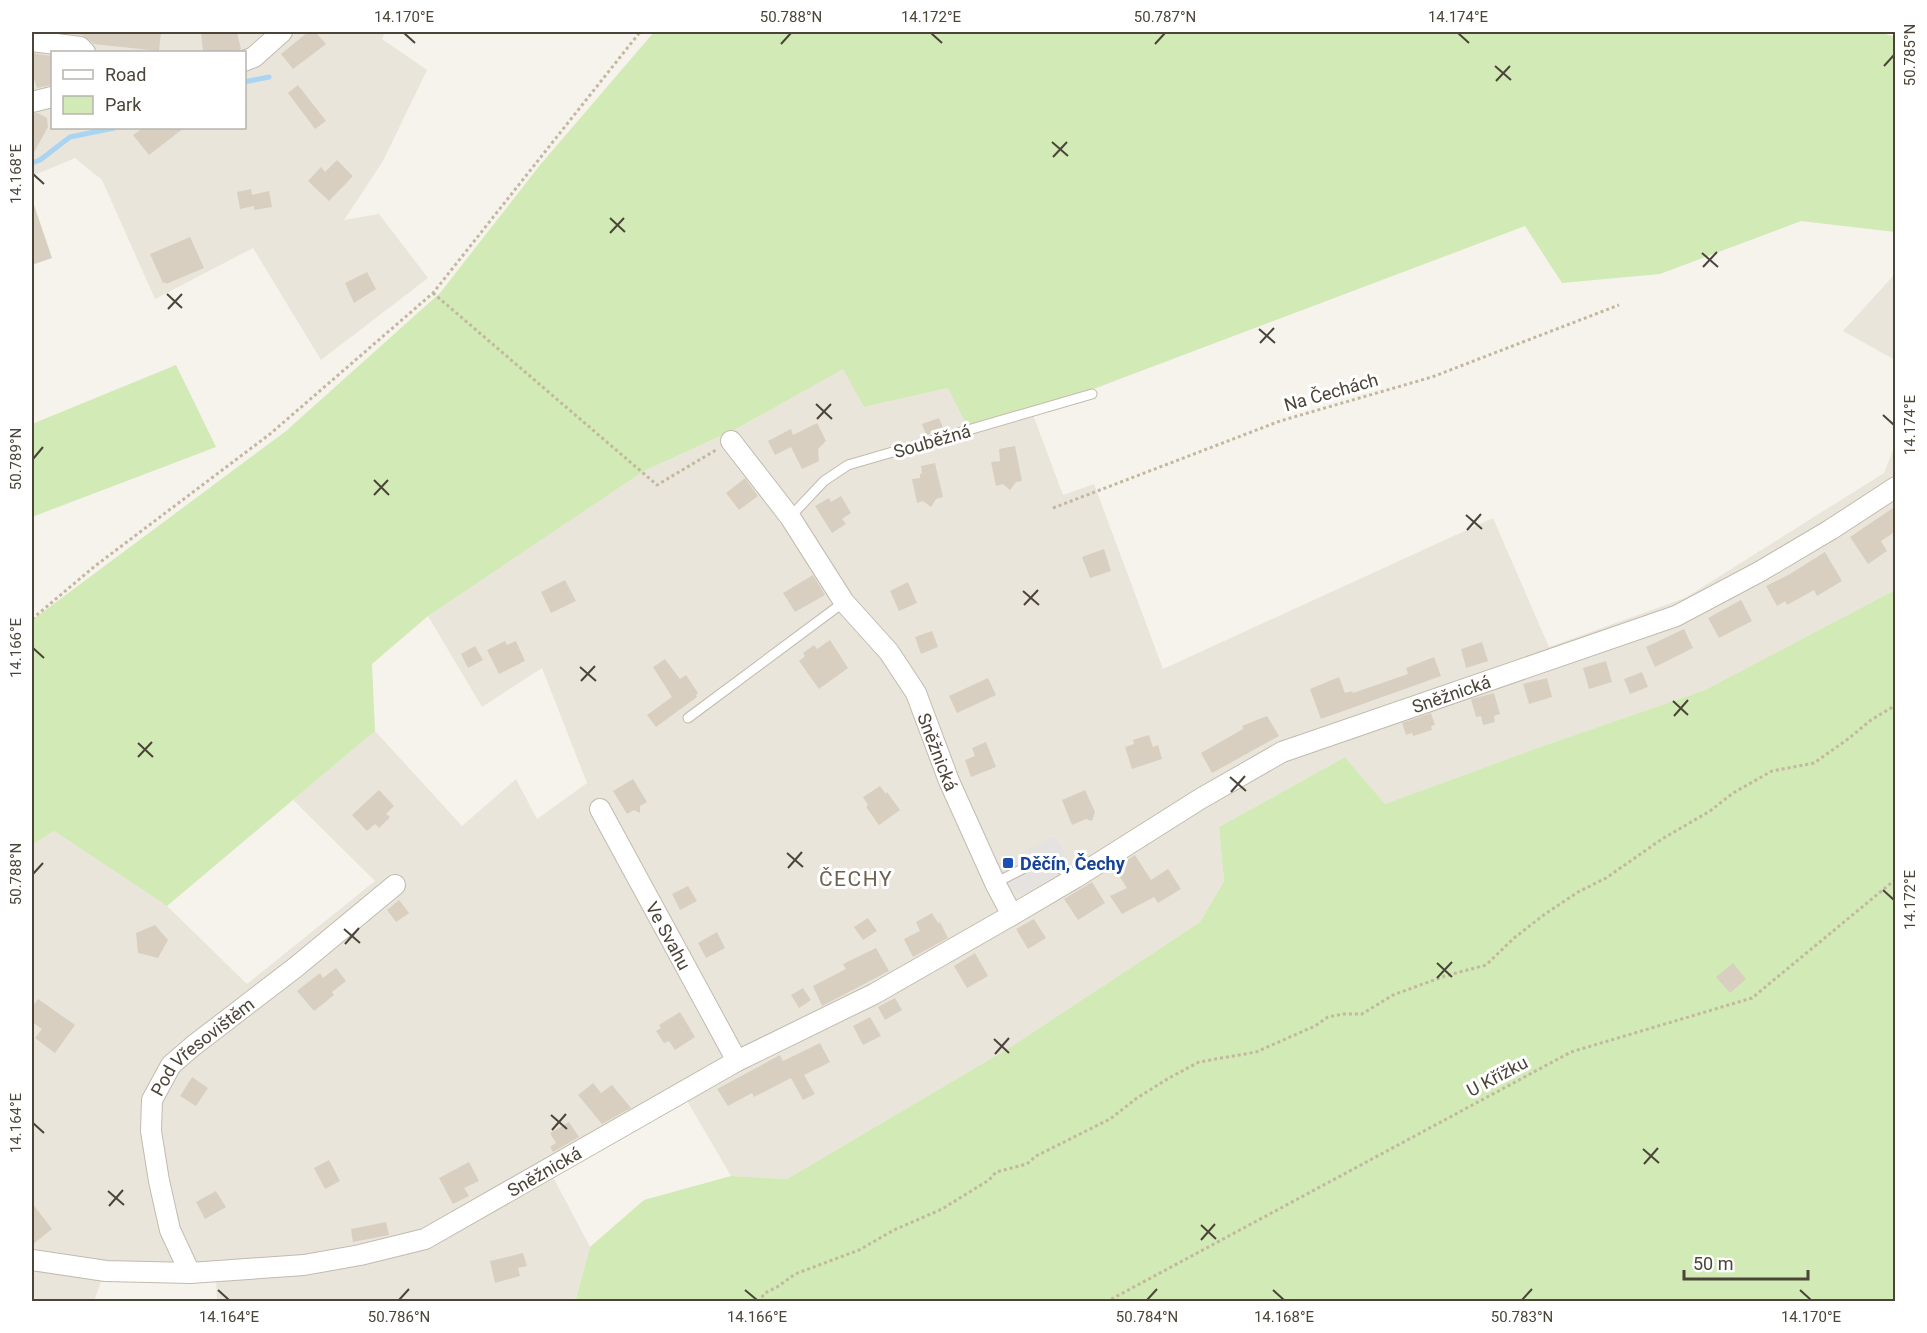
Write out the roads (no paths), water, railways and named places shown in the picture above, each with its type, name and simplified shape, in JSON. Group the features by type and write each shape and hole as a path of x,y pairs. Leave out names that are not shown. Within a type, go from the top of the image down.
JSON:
{"street":[{"path":"246,60 254,57 282,32"},
{"path":"32,41 81,47 84,51"},
{"path":"32,102 51,97"},
{"name":"Sněžnická","path":"731,441 790,517 844,602 889,652 916,693 949,780 995,883 1012,915"},
{"name":"Sněžnická","path":"32,1260 106,1271 190,1273 304,1265 360,1255 425,1239 737,1061 874,993 1012,915 1200,799 1282,752 1676,616 1780,560 1896,487"},
{"name":"Ve Svahu","path":"600,809 737,1061"},
{"name":"Pod Vřesovištěm","path":"190,1273 170,1230 161,1191 151,1131 152,1100 171,1065 296,967 395,885"}],"lane":[{"name":"Souběžná","path":"790,517 824,481 848,465 1092,394"},
{"path":"688,718 844,602"},
{"path":"995,883 1036,862 1055,865 1075,878"}],"waterway":[{"path":"246,82 269,77"},
{"path":"32,163 40,160 70,137 109,129"}],"place":[{"name":"Děčín, Čechy","path":"1008,863"}],"district":[{"name":"ČECHY","path":"856,879"}]}
